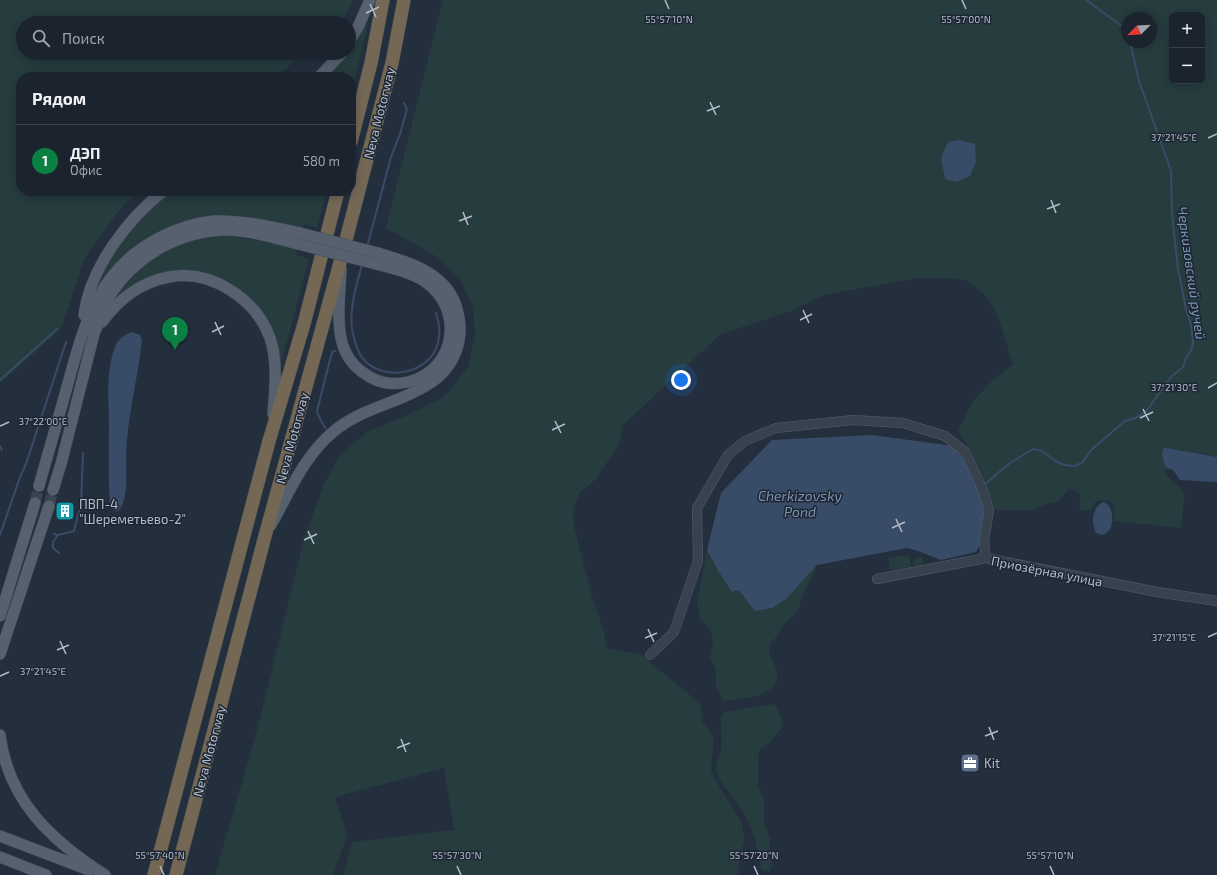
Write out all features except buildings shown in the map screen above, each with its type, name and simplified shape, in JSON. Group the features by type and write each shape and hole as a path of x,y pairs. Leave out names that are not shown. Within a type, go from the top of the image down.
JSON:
{"highway":[{"name":"Neva Motorway","path":"356,122 371,62 383,0"},
{"name":"Neva Motorway","path":"176,875 265,536 342,259 392,63 404,0"},
{"name":"Neva Motorway","path":"154,875 269,441 304,324 337,196"}],"main road":[{"path":"356,30 370,0"},
{"path":"324,72 335,60"},
{"path":"82,334 85,308 90,290 100,267 122,232 138,214 158,196"},
{"path":"39,486 82,334 96,299 113,274 133,254 169,232 198,223 230,221 245,222 299,238 377,258 416,266 429,272 448,289 458,311 461,324 460,336 455,356 444,372 428,385 354,418 327,437 312,453 304,465 265,536"},
{"path":"53,490 100,315 112,293 121,281 139,263 154,251 174,241 199,233 229,230 299,238"},
{"path":"342,259 340,331 345,351 351,361 358,368 374,380 393,384 412,381 429,372 442,358 448,347 450,338 449,316 440,296 424,281 377,258"},
{"path":"94,334 104,319 125,297 154,281 170,277 188,276 203,279 223,286 248,304 261,319 270,339 275,360 275,398 269,441"},
{"path":"0,616 35,503"},
{"path":"0,654 49,506"},
{"path":"0,735 5,759 11,777 19,794 27,806 50,834 81,860 104,875"},
{"path":"0,836 104,875"},
{"path":"0,857 46,875"}],"street":[{"path":"650,655 674,632 698,561 697,508 728,456 745,441 776,428 853,420 903,423 945,436 965,452 982,488 989,510 984,541 986,558"},
{"name":"Приозёрная улица","path":"877,579 986,558 1157,592 1217,601"}],"green space":[{"path":"0,0 354,0 345,16 16,16 16,60 297,60 281,72 16,72 16,196 132,196 116,214 84,260 61,329 0,383"},
{"path":"443,0 1217,0 1217,457 1207,454 1181,452 1165,447 1162,458 1167,468 1165,472 1169,478 1185,493 1181,528 1113,521 1115,507 1109,500 1096,501 1091,509 1081,511 1079,507 1080,495 1075,490 1069,489 1057,502 1046,504 1032,510 995,510 980,469 958,431 973,401 992,381 1013,364 994,308 985,295 966,280 942,278 918,278 824,295 791,311 721,334 623,425 619,445 594,481 580,492 573,508 574,526 592,597 604,631 606,648 641,655 701,704 702,722 714,736 711,771 741,821 745,839 737,875 343,875 352,842 454,830 444,768 335,797 347,836 333,875 215,875 255,738 305,536 325,482 340,455 367,432 403,417 444,397 468,367 475,335 473,307 460,279 439,258 386,228"},
{"path":"369,18 356,74 356,72 332,72 343,60 356,60 356,41"},
{"path":"164,196 326,196 317,228 305,224 301,229 212,218 93,299 114,253 134,226"},
{"path":"221,236 250,239 287,246 296,249 297,255 309,259 280,368 279,357 239,291 169,274 107,311 117,294 128,280 154,258 184,243"},
{"path":"707,550 717,569 739,590 786,599 817,565 814,574 805,589 799,607 794,615 781,627 778,636 771,642 769,651 776,668 777,678 774,685 763,694 723,701 718,690 716,683 716,668 710,659 713,642 712,633 700,620 697,603"},
{"path":"909,555 911,567 890,570 888,558"},
{"path":"922,557 924,564 914,566 913,559"},
{"path":"775,704 782,719 781,729 769,743 761,748 758,757 758,785 764,802 764,821 770,839 769,857 773,865 769,872 761,869 756,843 750,826 742,811 720,780 716,765 721,749 722,715 725,712"}],"water":[{"path":"960,140 975,144 976,162 970,176 956,182 945,179 941,158 948,142"},
{"path":"132,332 140,335 142,340 128,427 125,494 121,508 117,512 112,509 109,495 109,375 110,365 117,343 122,337"},
{"name":"Cherkizovsky Pond","path":"872,435 953,446 970,468 983,504 985,519 980,545 976,552 941,560 907,548 817,565 786,599 772,608 755,611 739,590 732,592 707,550 721,493 772,440"},
{"path":"1164,447 1217,457 1217,482 1180,480 1173,470 1167,468 1164,463 1162,455"},
{"path":"1103,502 1106,503 1111,509 1112,517 1110,529 1102,535 1096,533 1093,520 1095,511"}],"waterway":[{"name":"Черкизовский ручей","path":"1086,0 1121,25"},
{"name":"Черкизовский ручей","path":"984,485 1010,463 1033,449 1042,451 1057,462 1065,465 1074,466 1082,463 1091,450 1125,421 1141,415 1148,409 1170,378 1183,367 1186,358 1191,351 1193,343 1191,325 1186,309 1178,269 1172,214 1171,171 1139,81 1131,48"},
{"path":"367,247 391,157 400,134 407,109 404,103"},
{"path":"362,265 353,299 351,317 353,334 357,347 363,359 372,366 382,371 394,373 405,372 426,362 433,354 439,339 439,328 436,313"},
{"path":"0,380 57,329"},
{"path":"0,535 26,464 66,342"},
{"path":"326,429 317,411 332,352 335,351"},
{"path":"0,446 2,450"},
{"path":"54,534 58,535 74,531 81,504 83,453"},
{"path":"58,535 53,542 53,548 59,553"}],"tunnel":[{"path":"35,503 39,486"},
{"path":"49,506 53,490"}],"place":[{"name":"ДЭП","path":"175,350"},
{"name":"ПВП-4 \"Шереметьево-2\"","path":"65,511"},
{"name":"Kit","path":"970,763"}]}
